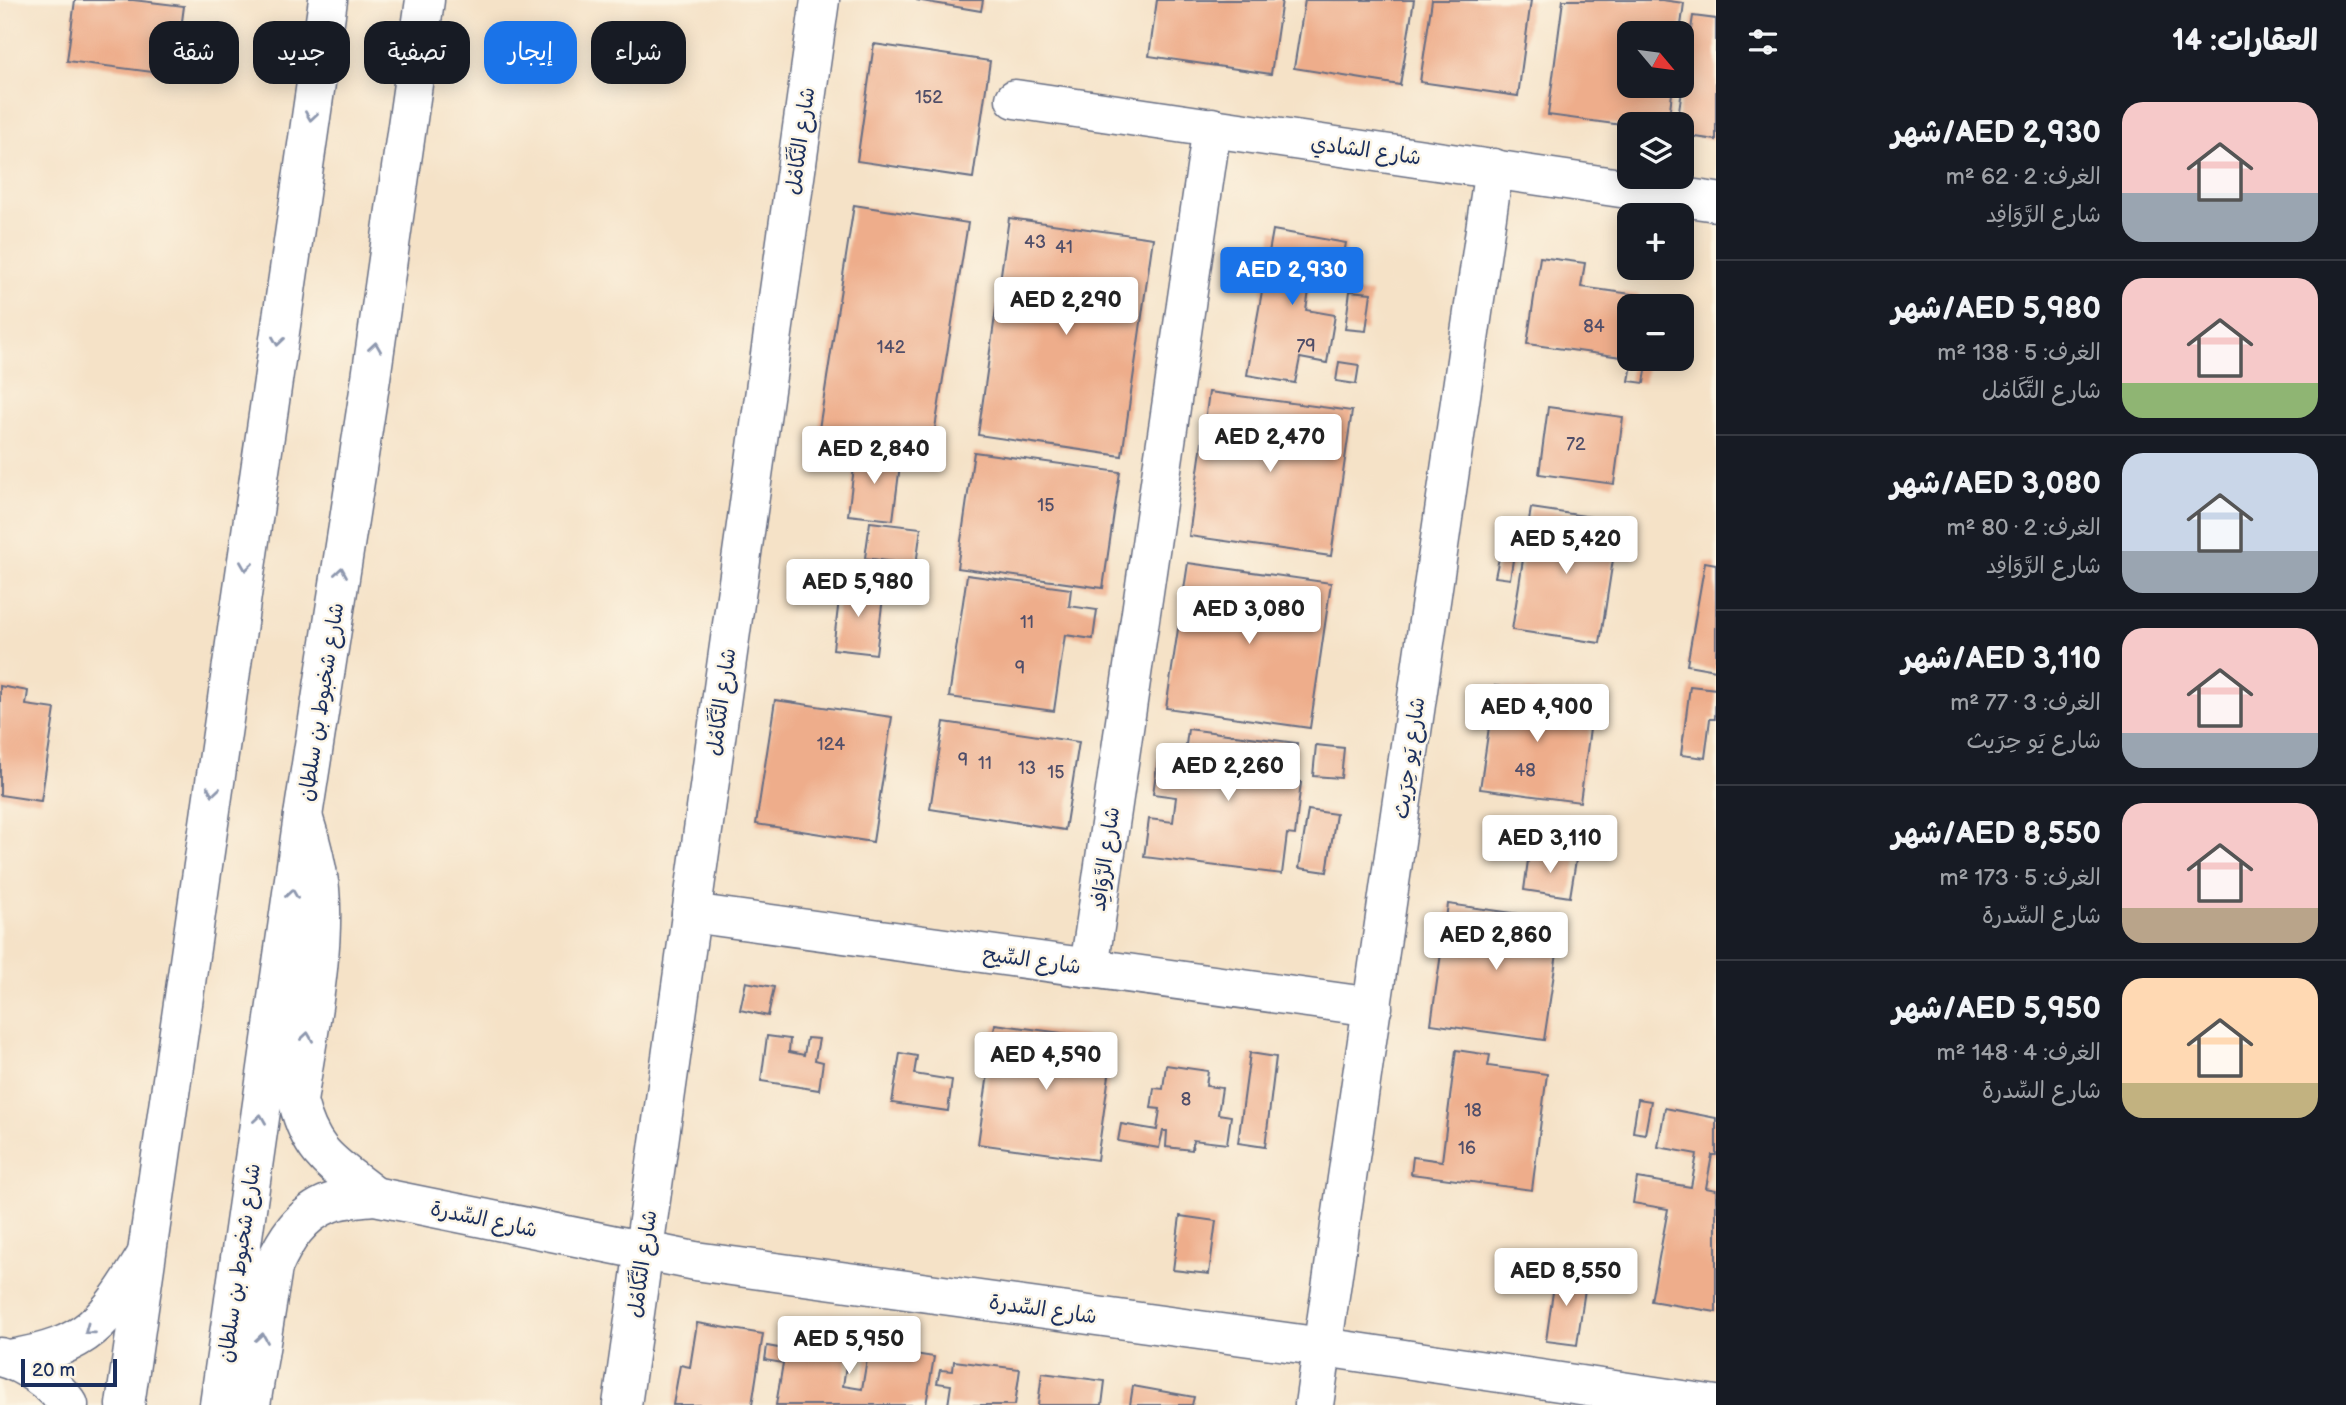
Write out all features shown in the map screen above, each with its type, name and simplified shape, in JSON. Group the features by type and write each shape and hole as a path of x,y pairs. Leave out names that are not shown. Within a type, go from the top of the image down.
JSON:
{"street":[{"path":"125,1405 328,0"},
{"name":"شارع شخبوط بن سلطان","path":"219,1405 303,816 371,378 425,0"},
{"name":"شارع التَّكَامُل","path":"622,1405 820,0"},
{"name":"شارع الشادي","path":"1015,99 1716,202"},
{"name":"شارع الرَّوَافِد","path":"1089,968 1212,127"},
{"name":"شارع يَو حِرَيث","path":"1314,1405 1494,168"},
{"name":"شارع السِّدرة","path":"303,816 314,852 320,890 321,928 298,1102 304,1126 316,1147 332,1165 374,1196"},
{"name":"شارع السِّيح","path":"691,913 1373,1007"},
{"name":"شارع السِّدرة","path":"251,1405 274,1267 283,1246 312,1212 332,1202 374,1196 644,1252 1716,1405"},
{"path":"5,1358 43,1354 75,1340 103,1320 145,1257"},
{"path":"5,1358 40,1376 69,1405"}],"building":[{"path":"75,0 133,0 184,6 182,21 149,21 149,72 67,61"},
{"path":"916,0 983,0 981,11"},
{"path":"1157,0 1282,0 1271,74 1149,56"},
{"path":"1305,0 1414,0 1400,85 1294,68"},
{"path":"1432,0 1531,0 1518,96 1420,82"},
{"path":"1563,0 1662,0 1684,3 1682,21 1617,21 1617,98 1671,98 1670,112 1617,112 1617,124 1548,115"},
{"path":"1693,16 1716,19 1716,140 1694,137 1694,112 1679,112 1681,98 1694,98"},
{"path":"874,44 990,61 973,178 857,161"},
{"path":"854,205 968,223 932,447 819,429"},
{"path":"1009,218 1153,238 1122,456 978,435"},
{"path":"1273,230 1346,243 1341,271 1313,266 1306,310 1335,315 1327,363 1300,358 1295,383 1247,375"},
{"path":"1540,257 1585,263 1581,287 1632,294 1617,294 1617,356 1527,344"},
{"path":"1350,291 1371,293 1366,331 1345,329"},
{"path":"1339,362 1359,365 1356,384 1336,381"},
{"path":"1631,371 1646,371 1644,383 1629,381"},
{"path":"1209,392 1352,411 1331,556 1189,536"},
{"path":"1548,407 1623,417 1614,484 1539,474"},
{"path":"856,452 901,457 893,520 848,515"},
{"path":"974,452 1120,472 1103,588 957,568"},
{"path":"1531,508 1619,521 1600,643 1512,630"},
{"path":"870,522 921,528 916,565 865,558"},
{"path":"1499,558 1513,560 1510,579 1495,577"},
{"path":"1705,562 1716,564 1716,670 1687,665"},
{"path":"1188,563 1331,583 1310,728 1166,708"},
{"path":"967,575 1071,589 1069,606 1097,610 1093,639 1065,635 1054,711 949,697"},
{"path":"841,583 884,589 876,654 833,649"},
{"path":"0,686 28,691 26,705 55,709 41,801 0,795"},
{"path":"1495,686 1594,700 1580,802 1480,789"},
{"path":"1690,686 1716,689 1715,719 1710,719 1705,758 1681,755"},
{"path":"775,700 892,717 873,842 756,824"},
{"path":"944,722 1079,742 1065,830 930,809"},
{"path":"1188,729 1297,743 1292,781 1301,782 1295,835 1287,834 1282,874 1144,857 1149,819 1173,822 1176,797 1153,794 1158,758 1184,761"},
{"path":"1316,745 1344,748 1341,778 1313,776"},
{"path":"1308,810 1336,814 1327,872 1299,868"},
{"path":"1529,853 1576,860 1570,897 1524,890"},
{"path":"1448,904 1562,920 1544,1040 1431,1024"},
{"path":"746,982 774,987 768,1016 740,1010"},
{"path":"995,1024 1114,1040 1097,1160 978,1144"},
{"path":"767,1036 790,1039 789,1052 804,1055 807,1038 819,1039 815,1060 823,1062 819,1090 761,1081"},
{"path":"1456,1050 1490,1055 1488,1066 1547,1074 1532,1190 1411,1174 1413,1157 1442,1161"},
{"path":"900,1053 917,1056 914,1074 952,1080 948,1111 892,1103"},
{"path":"1250,1053 1276,1057 1265,1147 1238,1143"},
{"path":"1166,1065 1208,1071 1206,1086 1222,1088 1218,1114 1231,1116 1227,1144 1193,1140 1192,1150 1166,1147 1167,1131 1163,1131 1159,1148 1118,1141 1121,1124 1157,1130 1160,1109 1151,1108 1154,1088 1163,1089"},
{"path":"1638,1099 1651,1101 1645,1134 1633,1132"},
{"path":"1665,1108 1716,1118 1716,1155 1712,1155 1706,1188 1716,1190 1716,1312 1651,1301 1668,1209 1633,1203 1637,1178 1691,1187 1697,1154 1658,1147"},
{"path":"1180,1216 1216,1221 1209,1274 1173,1270"},
{"path":"1556,1271 1587,1275 1577,1345 1546,1341"},
{"path":"697,1323 763,1334 752,1405 673,1405 680,1365 690,1367"},
{"path":"786,1336 849,1345 843,1386 862,1389 869,1347 934,1357 926,1405 776,1405 783,1363 765,1360 767,1346 784,1349"},
{"path":"954,1361 1020,1369 1015,1405 948,1405 951,1385 937,1383 940,1370 953,1371"},
{"path":"1042,1373 1105,1381 1102,1405 1038,1405"},
{"path":"1133,1386 1194,1397 1192,1405 1130,1405"}]}
